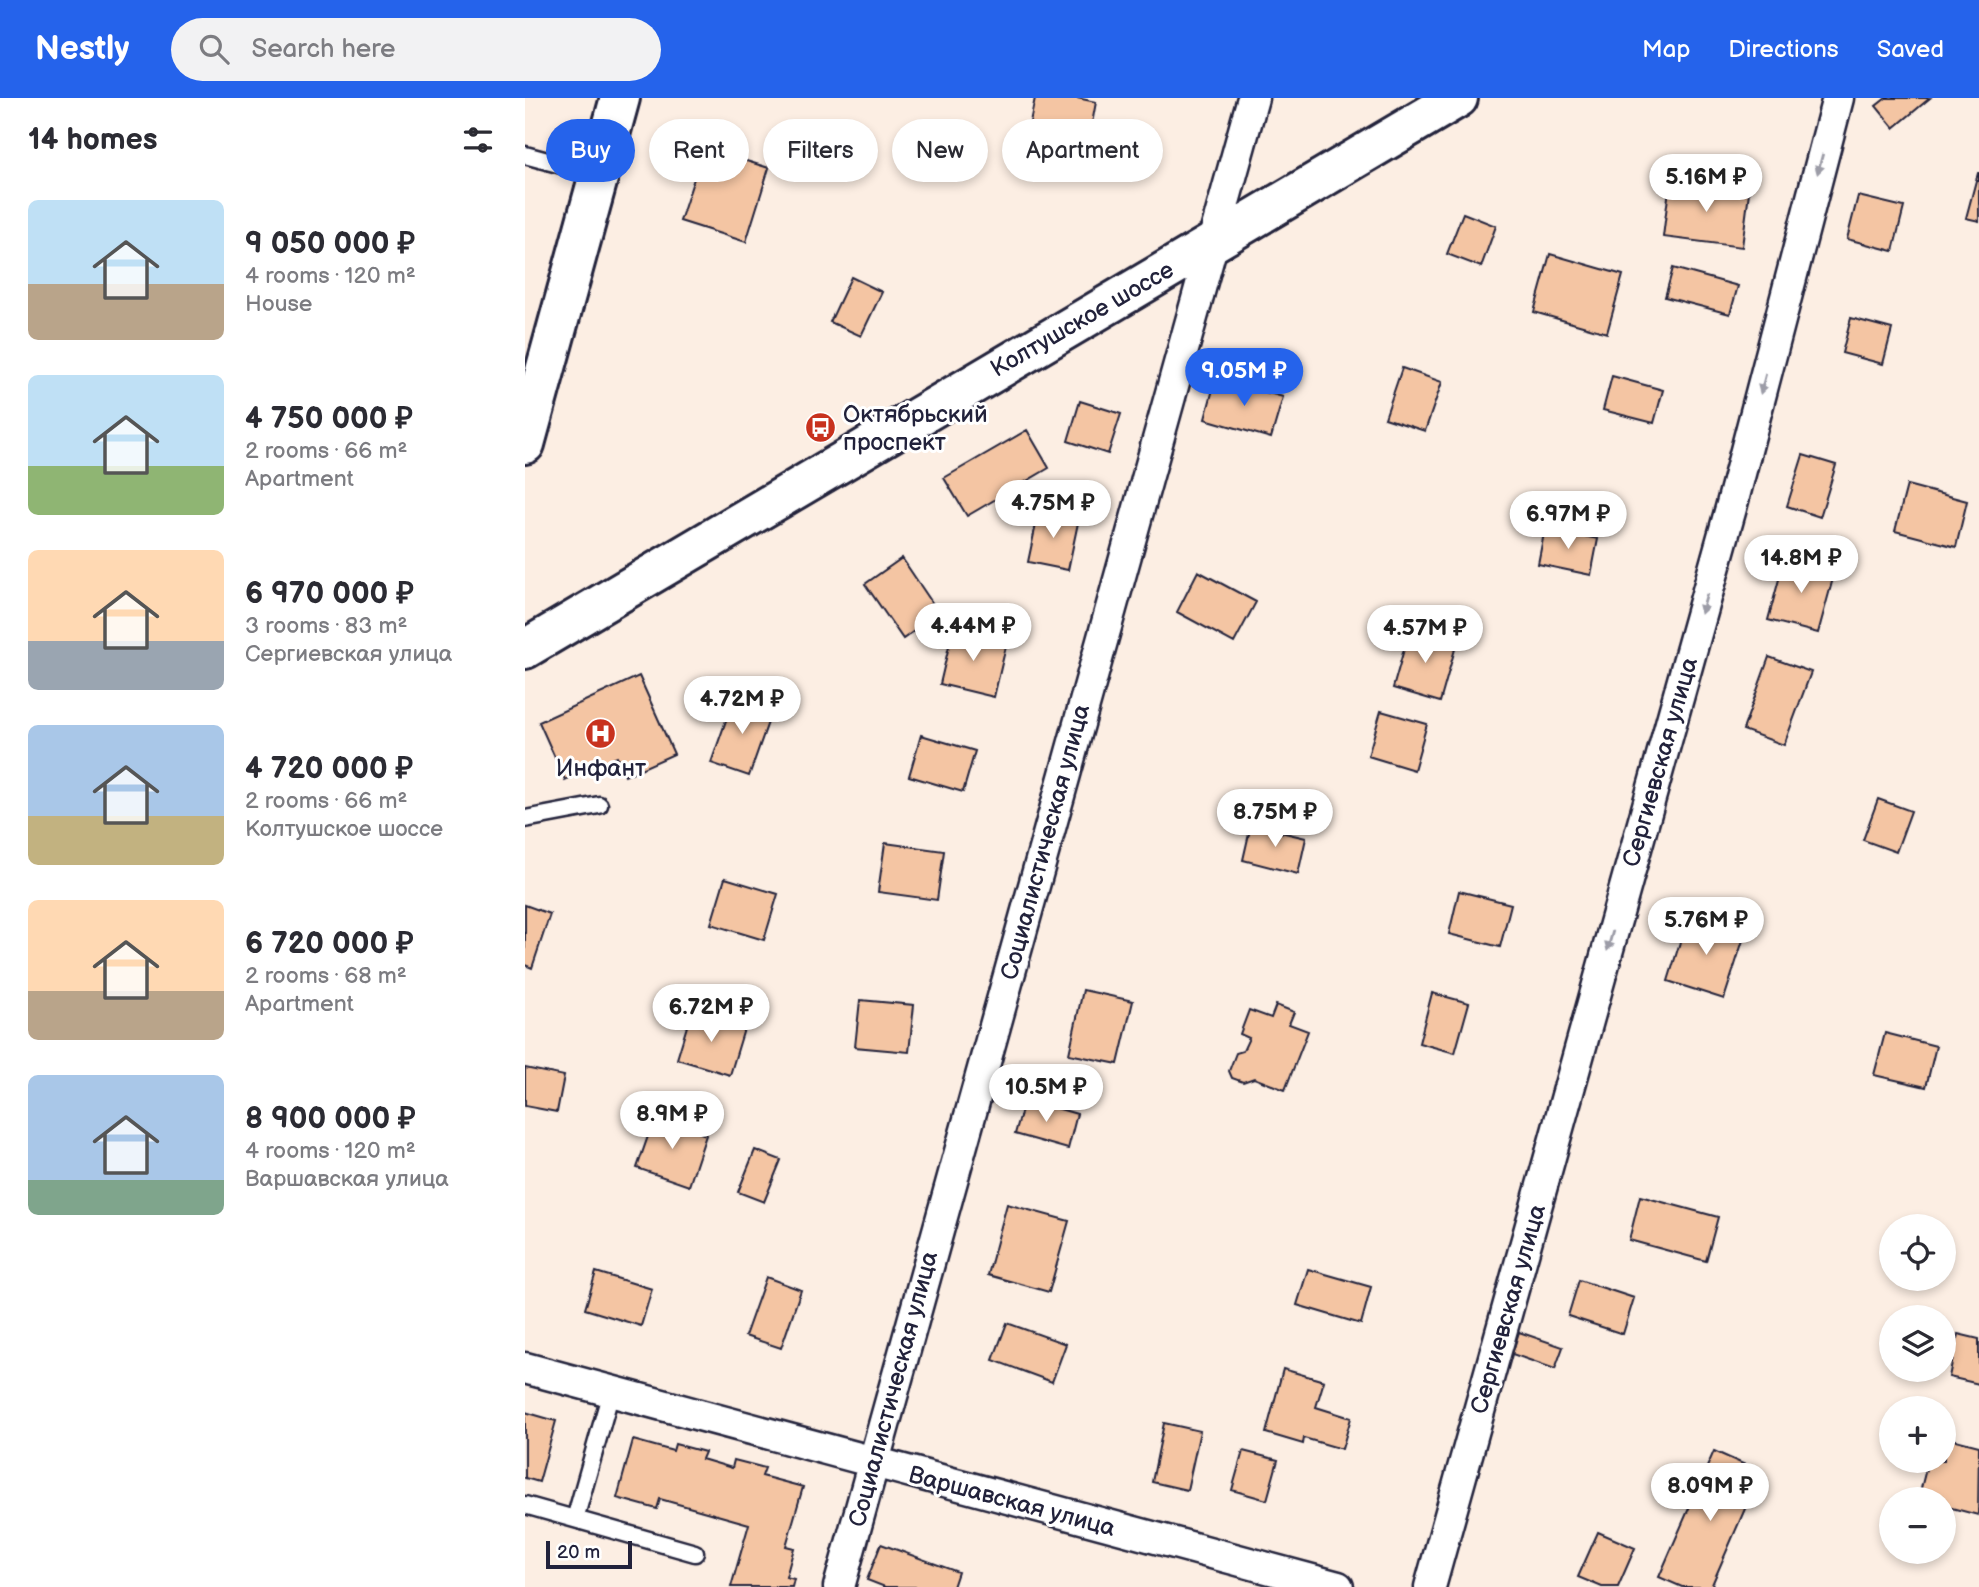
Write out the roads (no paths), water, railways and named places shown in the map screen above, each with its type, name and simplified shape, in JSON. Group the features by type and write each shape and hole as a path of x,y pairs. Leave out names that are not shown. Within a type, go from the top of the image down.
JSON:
{"main road":[{"path":"614,119 620,98"},
{"name":"Колтушское шоссе","path":"525,649 1458,98"},
{"path":"525,444 597,182"}],"street":[{"name":"Социалистическая улица","path":"838,1587 1210,244 1253,98"},
{"name":"Сергиевская улица","path":"1430,1587 1731,508 1838,98"},
{"name":"Варшавская улица","path":"525,1368 873,1464 1338,1587"}],"lane":[{"path":"525,155 546,161"},
{"path":"525,819 599,805"},
{"path":"575,1519 611,1392"},
{"path":"525,1505 695,1553"}],"place":[{"name":"Октябрьский проспект","path":"820,428"},
{"name":"Инфант","path":"601,734"}]}
